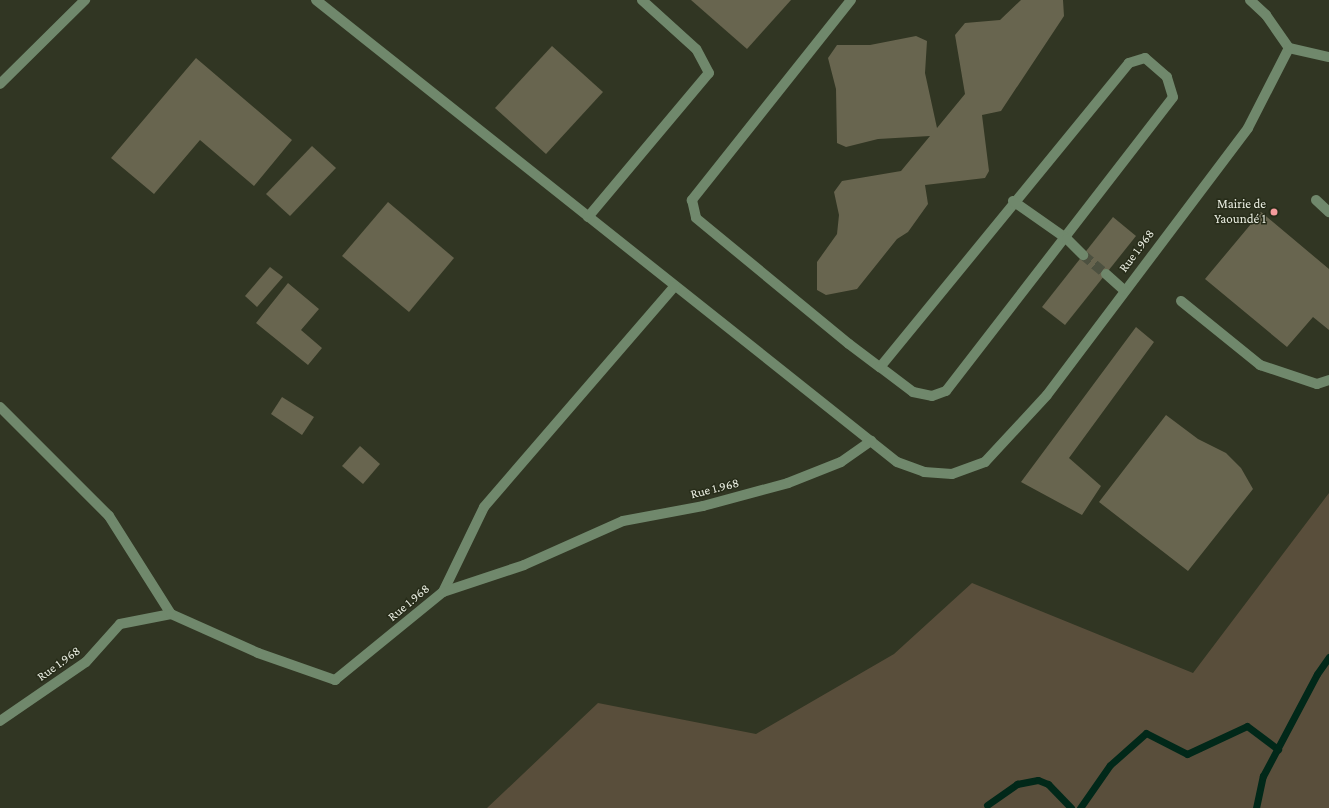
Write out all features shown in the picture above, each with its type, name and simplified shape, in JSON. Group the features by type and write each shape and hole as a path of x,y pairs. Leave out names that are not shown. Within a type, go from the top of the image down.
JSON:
{"street":[{"path":"0,84 85,0"},
{"path":"316,0 871,441"},
{"path":"588,217 709,73 696,49 642,0"},
{"path":"852,0 692,200 696,218 880,367 913,392 932,396 946,391 1068,239 1173,97 1166,77 1145,58 1129,63 1014,201 880,367"},
{"path":"1250,0 1266,15 1289,48 1329,57"},
{"name":"Rue 1.968","path":"0,721 86,662 120,624 171,614 258,653 335,680 443,592 524,564 623,521 703,506 788,483 841,462 871,441 897,462 924,472 952,474 985,462 1008,440 1248,128 1289,48"},
{"path":"1316,200 1329,212"},
{"path":"1014,201 1068,239 1083,255"},
{"path":"1106,274 1124,290"},
{"path":"443,592 484,507 675,286"},
{"path":"1181,302 1260,365 1317,384 1329,380"},
{"path":"0,407 109,516 171,614"}],"shaded area":[{"path":"1329,493 1329,808 487,808 598,703 756,734 894,654 972,583 1193,673"}],"building":[{"path":"691,0 791,0 747,49"},
{"path":"1021,0 1063,0 1064,16 1001,111 982,115 989,171 985,178 925,185 928,204 908,232 897,239 857,289 826,295 817,290 817,262 837,234 839,215 834,192 842,181 901,171 930,136 878,139 846,147 837,143 836,89 828,58 837,45 870,45 916,36 927,41 925,73 937,128 965,94 955,35 965,23 1000,20"},
{"path":"552,46 603,92 546,154 495,108"},
{"path":"196,58 292,140 254,186 200,140 154,194 111,158"},
{"path":"312,146 336,168 290,216 266,194"},
{"path":"388,202 454,258 409,312 342,256"},
{"path":"1261,212 1329,269 1329,330 1313,317 1287,347 1205,279"},
{"path":"1113,217 1136,236 1065,325 1042,307"},
{"path":"270,267 283,277 257,307 245,296"},
{"path":"288,283 319,309 301,330 322,348 308,365 256,323"},
{"path":"1136,327 1154,342 1069,458 1101,486 1082,515 1021,482"},
{"path":"282,397 314,417 302,435 271,414"},
{"path":"1166,415 1198,439 1226,453 1241,468 1253,489 1188,571 1099,502"},
{"path":"360,446 380,464 363,484 342,466"}],"waterway":[{"path":"1256,808 1263,776 1317,674 1329,657"},
{"path":"1080,808 1110,765 1146,733 1187,754 1247,726 1278,749"},
{"path":"987,805 1017,784 1038,780 1048,784 1071,808"}],"tunnel":[{"path":"1083,255 1106,274"}],"place":[{"name":"Mairie de Yaoundé 1","path":"1274,212"}]}
